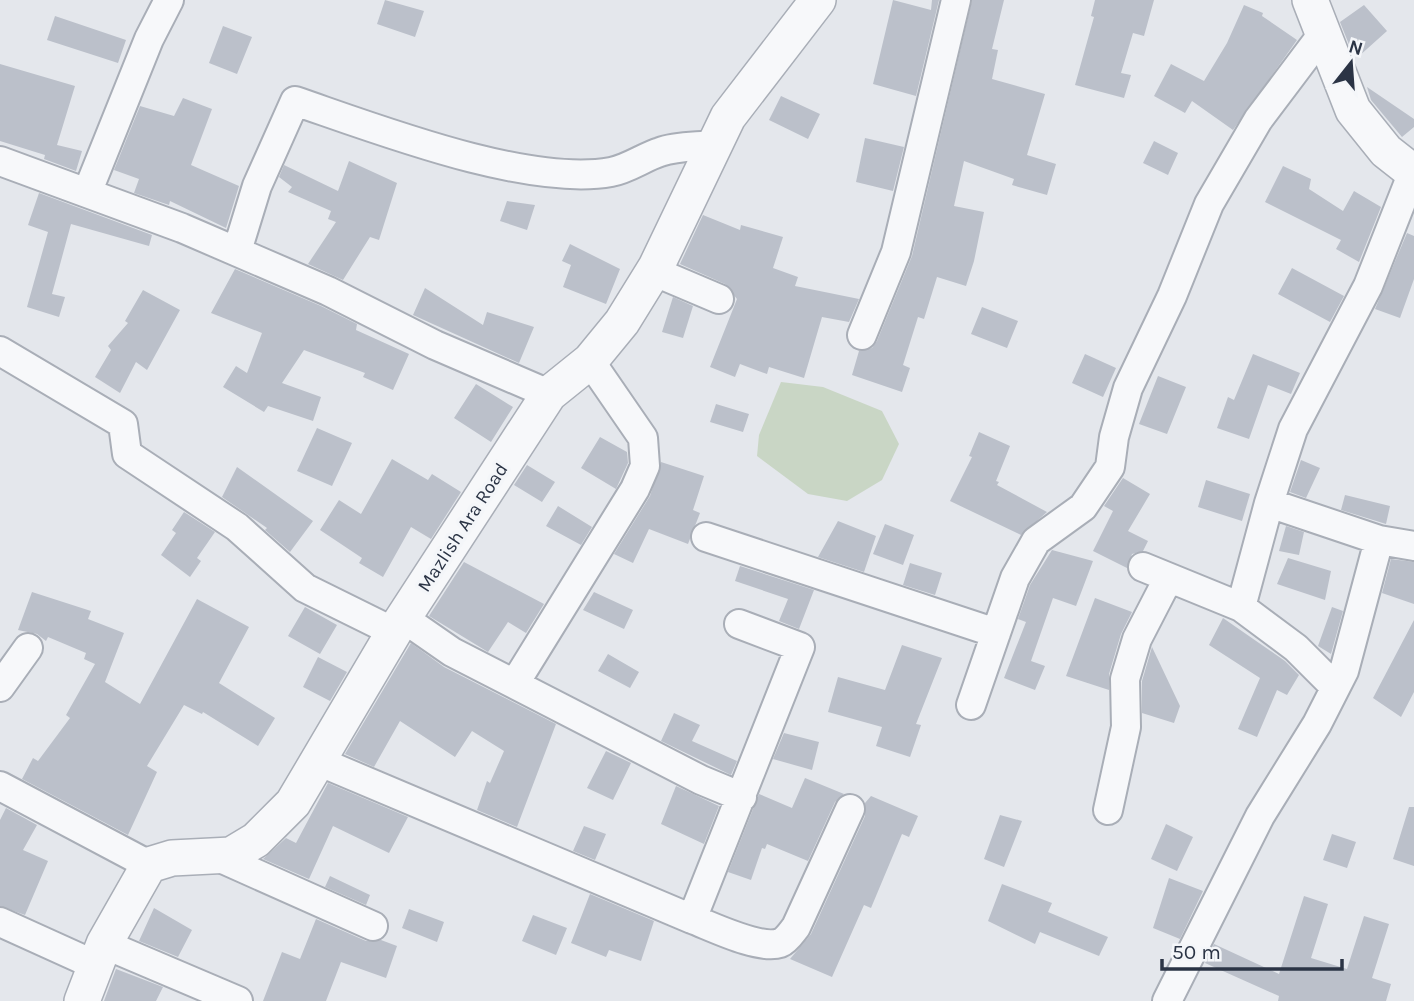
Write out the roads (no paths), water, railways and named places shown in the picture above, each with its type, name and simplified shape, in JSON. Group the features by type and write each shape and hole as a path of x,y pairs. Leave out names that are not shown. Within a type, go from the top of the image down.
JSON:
{"street":[{"path":"87,193 149,38 169,0"},
{"name":"Mazlish Ara Road","path":"149,865 172,858 231,855 256,840 293,803 399,625 549,394 590,361 622,322 653,271 728,117 818,0"},
{"path":"862,335 896,252 956,0"},
{"path":"1241,607 1269,503 1293,429 1368,286 1413,172 1386,151 1353,110 1322,35 1319,17 1311,0"},
{"path":"971,705 1015,578 1036,541 1083,507 1110,467 1114,437 1128,388 1172,296 1209,204 1258,120 1322,35"},
{"path":"236,251 257,186 295,101 494,163 562,174 612,172 663,150 713,145"},
{"path":"0,161 236,251 328,291 435,345 549,394"},
{"path":"653,271 719,299"},
{"path":"0,351 123,424 127,454 237,527 305,588 399,625 701,780 742,797"},
{"path":"514,683 635,489 645,466 643,438 590,361"},
{"path":"1269,503 1378,540 1414,546"},
{"path":"706,537 996,633"},
{"path":"1167,1001 1260,816 1344,671 1378,540"},
{"path":"1108,810 1126,727 1125,679 1155,573 1241,607 1296,648 1335,687"},
{"path":"692,919 800,648 739,624"},
{"path":"0,687 28,648"},
{"path":"318,761 692,919 752,941 771,944 784,940 796,927 850,809"},
{"path":"0,786 149,865 100,954 82,1001"},
{"path":"216,856 373,926"},
{"path":"0,922 237,1001"}]}
